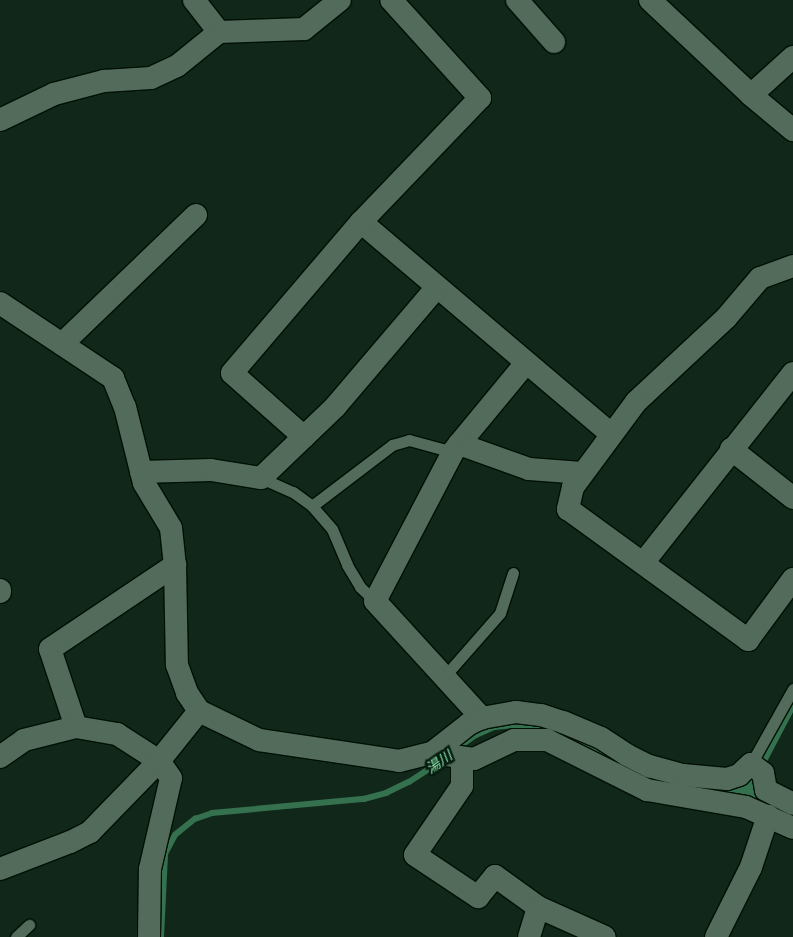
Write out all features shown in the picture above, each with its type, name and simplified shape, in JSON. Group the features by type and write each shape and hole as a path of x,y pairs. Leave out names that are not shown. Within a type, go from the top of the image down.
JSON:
{"street":[{"path":"194,0 219,32"},
{"path":"0,120 54,94 104,80 151,78 177,66 219,32 304,29 340,0"},
{"path":"304,437 232,373 360,222 480,98 391,0"},
{"path":"517,0 554,42"},
{"path":"650,0 751,96 793,130"},
{"path":"751,96 793,57"},
{"path":"62,344 196,215"},
{"path":"360,222 611,434"},
{"path":"793,266 760,278 726,318 636,402 573,487 568,509 748,640 793,579"},
{"path":"141,472 211,470 261,478 335,407 437,286"},
{"path":"0,303 113,378 125,407 144,483 171,528 175,565 176,665 187,693 199,712 259,740 399,761 432,753 474,759 514,740 547,740 647,790 746,807 793,828"},
{"path":"482,718 375,601 456,448 526,362"},
{"path":"643,563 731,449 793,373"},
{"path":"456,448 529,469 582,473"},
{"path":"731,449 793,498"},
{"path":"76,727 50,649 175,565"},
{"path":"0,869 70,842 90,832 159,760 199,712"},
{"path":"432,753 469,724 482,718 516,712 541,715 564,722 601,738 628,756 649,766 683,775 726,779 739,775 751,764 763,774 766,790 793,804"},
{"path":"0,757 24,740 76,727 117,734 159,760 171,778 150,868 149,937"},
{"path":"462,758 462,786 415,855 478,897 495,876 538,907 605,937"},
{"path":"716,937 751,867 768,816"},
{"path":"529,937 538,907"}],"lane":[{"path":"312,506 392,445 409,440 456,448"},
{"path":"261,478 293,492 312,506 332,529 347,565 360,587 375,601"},
{"path":"444,677 500,613 513,573"},
{"path":"751,764 793,689"},
{"path":"16,937 28,925"}],"waterway":[{"path":"762,765 793,706"},
{"name":"湯川","path":"456,749 476,735 494,727 519,725 546,728 576,739 624,766"},
{"name":"湯川","path":"161,937 165,854 175,835 195,819 212,813 364,799 386,793 409,782 441,761"},
{"name":"湯川","path":"641,774 661,781"},
{"name":"湯川","path":"724,789 748,790 756,775"},
{"name":"湯川","path":"748,790 793,816"}]}
